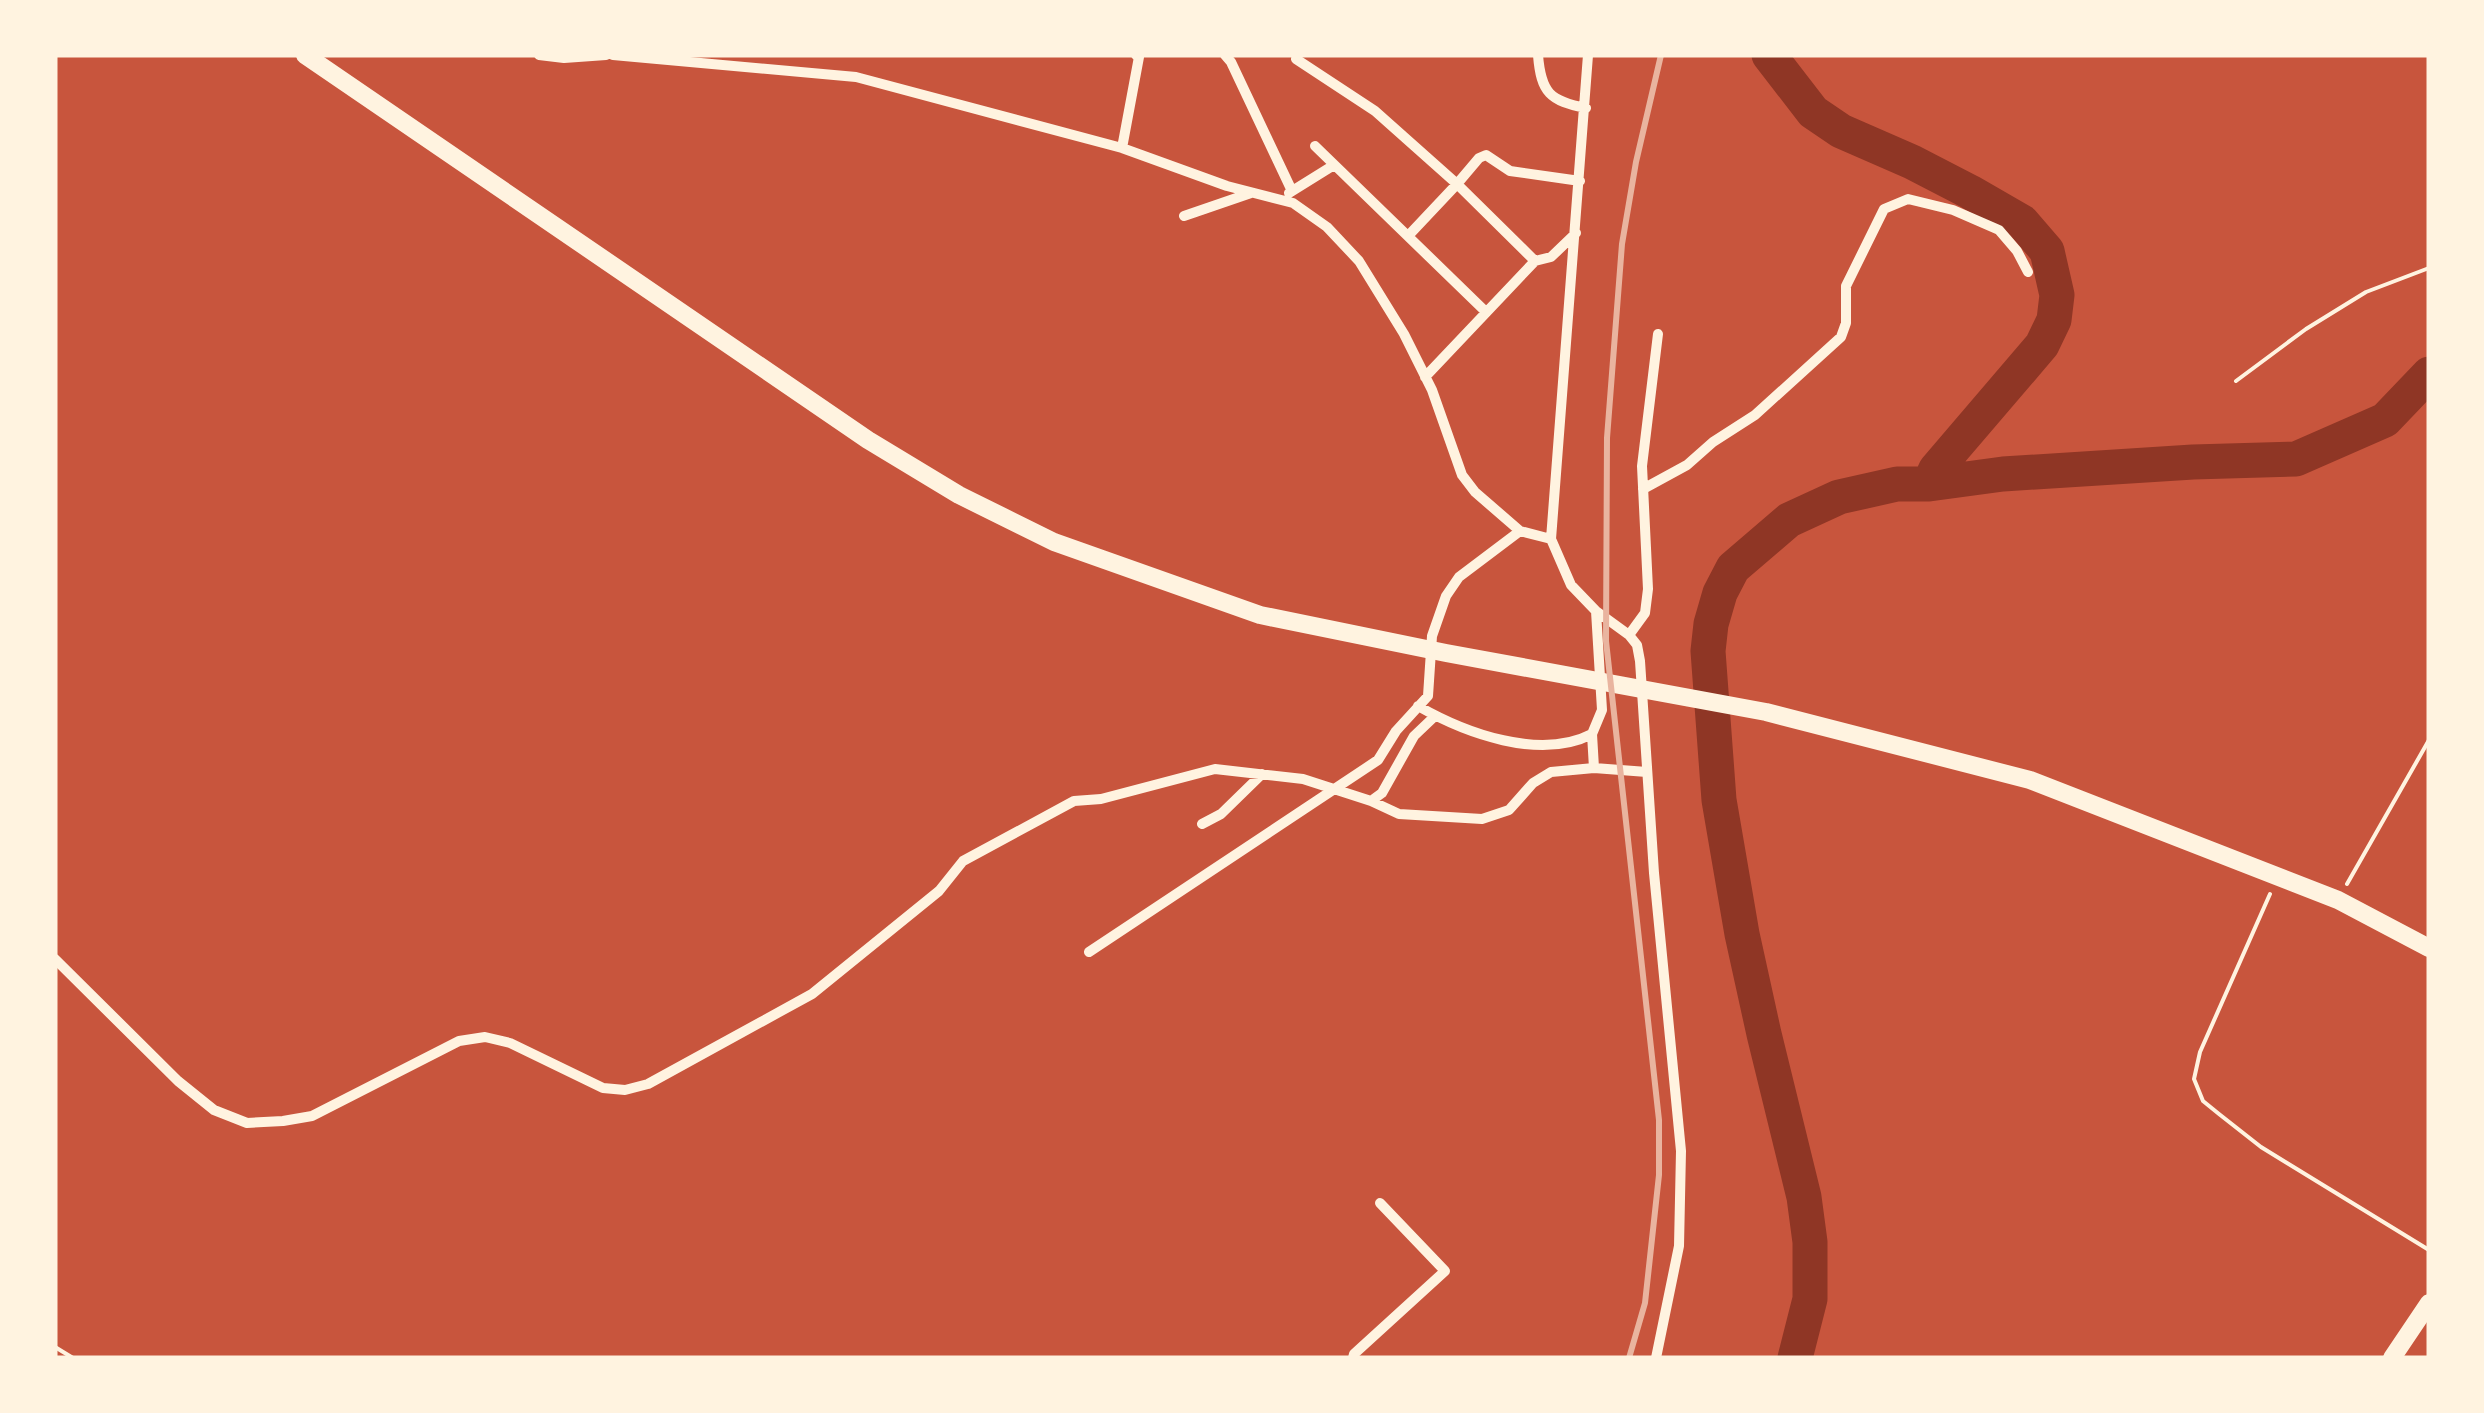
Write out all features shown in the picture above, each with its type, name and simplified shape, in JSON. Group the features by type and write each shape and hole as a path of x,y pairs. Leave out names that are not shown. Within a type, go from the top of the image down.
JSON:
{"main road":[{"path":"305,55 868,440 960,495 1054,542 1260,615 1446,654 1766,712 2030,780 2338,900 2429,948"},
{"path":"2392,1358 2426,1315"}],"street":[{"path":"539,55 609,55 856,77 1122,148 1227,186 1293,204 1327,227 1359,261 1404,334 1425,376 1462,475 1475,492 1520,531 1551,539"},
{"path":"1122,148 1139,57 1136,55"},
{"path":"1225,55 1232,62 1292,191"},
{"path":"1538,55 1544,85 1552,96 1562,104 1586,108"},
{"path":"1588,55 1551,539 1571,585 1596,611 1630,635 1640,660 1654,873 1680,1151 1679,1246 1656,1358"},
{"path":"1296,59 1375,111 1458,184 1535,261"},
{"path":"1315,146 1486,312"},
{"path":"1408,236 1486,155 1510,171 1580,181"},
{"path":"1279,200 1334,165"},
{"path":"1184,216 1252,193"},
{"path":"1644,489 1687,465 1755,414 1841,337 1846,323 1846,286 1884,209 1908,199 1954,210 1999,230 2028,272"},
{"path":"1425,376 1535,261 1550,257 1576,233"},
{"path":"1630,635 1645,614 1648,589 1642,466 1658,334"},
{"path":"1090,952 1378,760 1396,730 1428,696 1432,636 1446,596 1459,577 1520,531"},
{"path":"1594,768 1592,734 1602,710 1596,611"},
{"path":"1418,706 1448,724 1492,738 1540,744 1575,743 1592,734"},
{"path":"1371,801 1382,793 1414,736 1435,716"},
{"path":"55,959 178,1080 214,1110 247,1123 312,1116 459,1041 485,1037 510,1043 603,1088 625,1090 648,1084 812,994 939,892 964,861 1074,801 1101,799 1214,769 1303,779 1400,814 1482,819 1509,810 1534,783 1551,772 1594,768 1648,772"},
{"path":"1202,824 1221,814 1262,774"},
{"path":"1352,1358 1445,1271 1380,1203"}],"path":[{"path":"2236,382 2366,292 2429,268"},
{"path":"2338,900 2429,740"},
{"path":"2278,876 2200,1052 2194,1080 2204,1100 2261,1147 2429,1250"},
{"path":"55,1347 72,1358"}],"waterway":[{"path":"1769,55 1813,112 1841,131 1912,162 2022,222 2047,251 2057,295 2054,320 2042,345 1936,469 1929,484"},
{"path":"1795,1358 1810,1299 1810,1242 1804,1197 1742,934 1719,800 1708,651 1720,593 1733,568 1789,520 1839,497 1897,484 2193,462 2296,459 2385,420 2429,374"}],"railway":[{"path":"1629,1358 1645,1303 1659,1175 1659,1120 1606,641 1607,438 1622,244 1661,55"}]}
